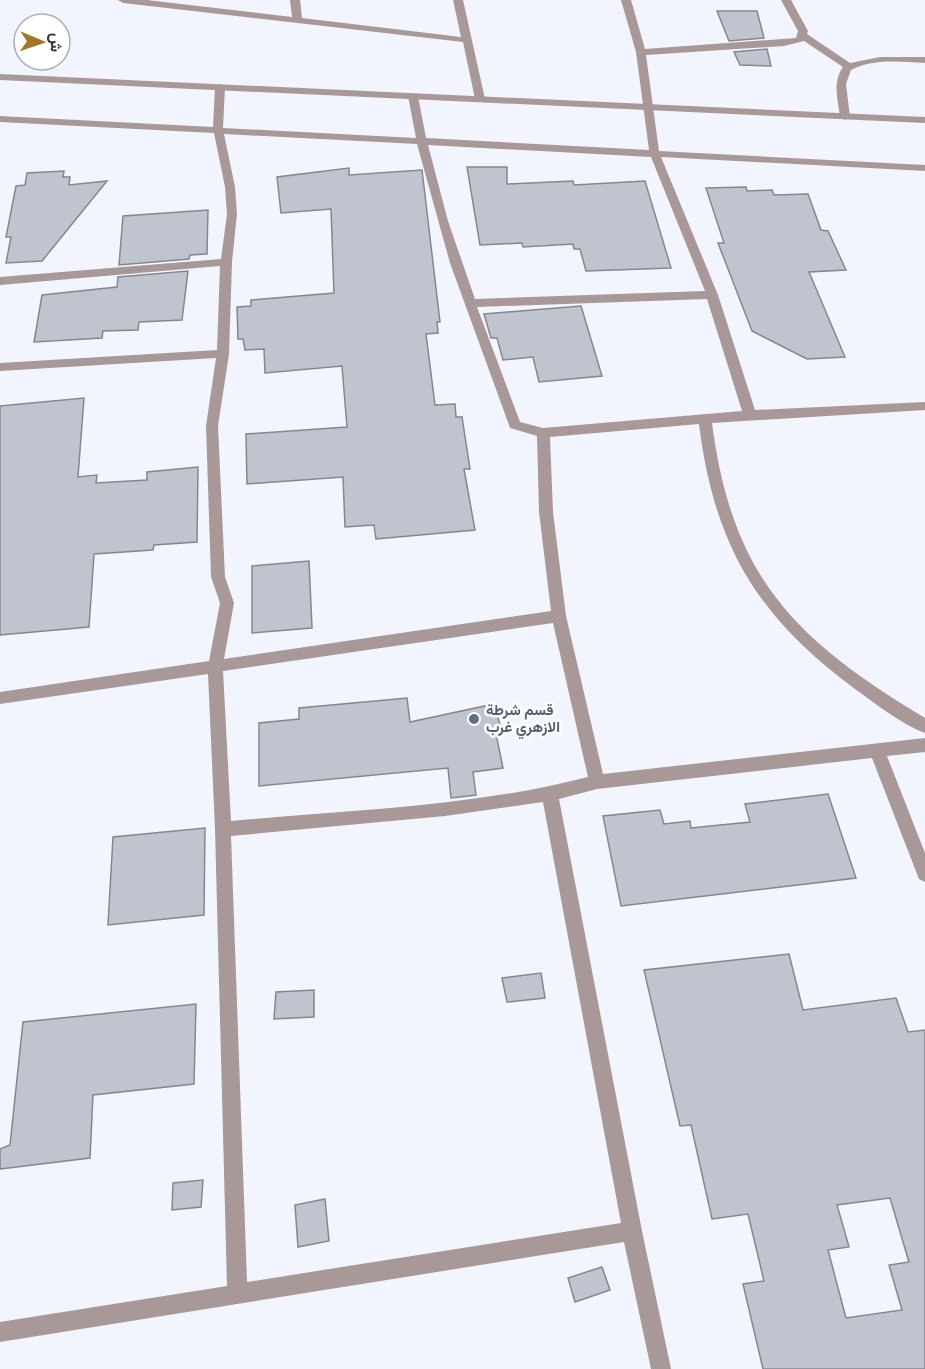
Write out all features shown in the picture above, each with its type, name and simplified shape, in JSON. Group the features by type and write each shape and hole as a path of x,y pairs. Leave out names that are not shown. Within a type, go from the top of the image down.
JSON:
{"street":[{"path":"123,0 467,40"},
{"path":"296,0 297,19"},
{"path":"458,0 480,99"},
{"path":"626,0 641,52 654,152 712,295 750,415"},
{"path":"641,52 800,40 803,31 786,0"},
{"path":"802,36 849,66"},
{"path":"845,117 843,75 849,66 859,62 925,60"},
{"path":"0,77 925,120"},
{"path":"220,87 218,129 230,187 232,214 226,262 223,354 212,426 218,577 226,603 215,667 223,829 237,1293"},
{"path":"413,96 420,140 470,303 515,425 543,433 750,415 925,406"},
{"path":"0,119 925,168"},
{"path":"0,281 226,262"},
{"path":"470,303 712,295"},
{"path":"0,367 223,354"},
{"path":"705,419 723,511 733,539 768,597 808,645 831,666 925,726"},
{"path":"543,433 546,512 559,616 597,782"},
{"path":"0,698 559,616"},
{"path":"223,829 445,809 550,794 597,782 925,745"},
{"path":"877,750 925,874"},
{"path":"550,794 632,1231 661,1369"},
{"path":"0,1332 632,1231"}],"building":[{"path":"717,11 757,11 764,38 729,41"},
{"path":"767,49 771,66 740,65 734,52"},
{"path":"467,167 507,167 507,184 573,181 574,185 645,181 671,268 586,271 580,249 574,249 573,244 523,247 522,243 480,245"},
{"path":"349,168 349,175 422,170 440,322 437,322 438,333 426,334 435,405 455,404 456,417 462,417 470,469 464,469 475,530 376,539 374,525 345,527 343,477 247,484 246,434 347,427 342,366 265,373 264,349 245,350 243,339 238,339 237,307 251,306 251,300 334,293 331,209 281,213 277,177"},
{"path":"64,171 63,177 70,177 69,185 107,181 42,261 6,263 11,237 6,237 16,186 25,185 27,173"},
{"path":"746,187 747,191 772,190 774,195 808,194 821,230 828,231 846,270 809,272 845,357 807,359 752,331 718,243 724,243 706,188"},
{"path":"208,210 207,254 190,255 189,259 119,265 123,216"},
{"path":"188,271 182,320 139,322 138,330 103,331 102,338 34,342 42,295 117,287 118,277"},
{"path":"581,306 602,376 539,382 533,357 503,360 497,338 491,338 484,314"},
{"path":"84,398 78,477 97,475 96,483 147,480 147,472 198,467 197,542 154,545 153,550 94,554 89,627 0,635 0,406"},
{"path":"309,561 312,628 252,633 252,566"},
{"path":"407,698 410,722 494,704 501,728 495,729 503,768 473,772 476,795 451,798 448,768 259,786 259,723 299,719 299,708"},
{"path":"828,794 856,878 621,906 603,816 660,810 664,824 690,821 691,828 750,822 745,804"},
{"path":"205,828 204,915 108,925 113,837"},
{"path":"789,954 803,1010 896,998 908,1032 925,1030 925,1369 763,1369 743,1284 764,1281 748,1214 712,1219 691,1125 680,1126 644,970","holes":["890,1198 909,1262 889,1265 902,1310 846,1318 828,1250 849,1247 837,1205"]},
{"path":"541,973 545,998 507,1002 502,978"},
{"path":"314,990 314,1017 274,1019 276,992"},
{"path":"196,1004 194,1084 93,1095 90,1158 0,1169 0,1149 10,1145 23,1022"},
{"path":"203,1180 201,1207 172,1210 173,1183"},
{"path":"325,1199 329,1241 298,1247 295,1205"},
{"path":"602,1267 610,1290 575,1302 568,1278"}],"place":[{"name":"قسم شرطة الازهري غرب","path":"474,719"}]}
